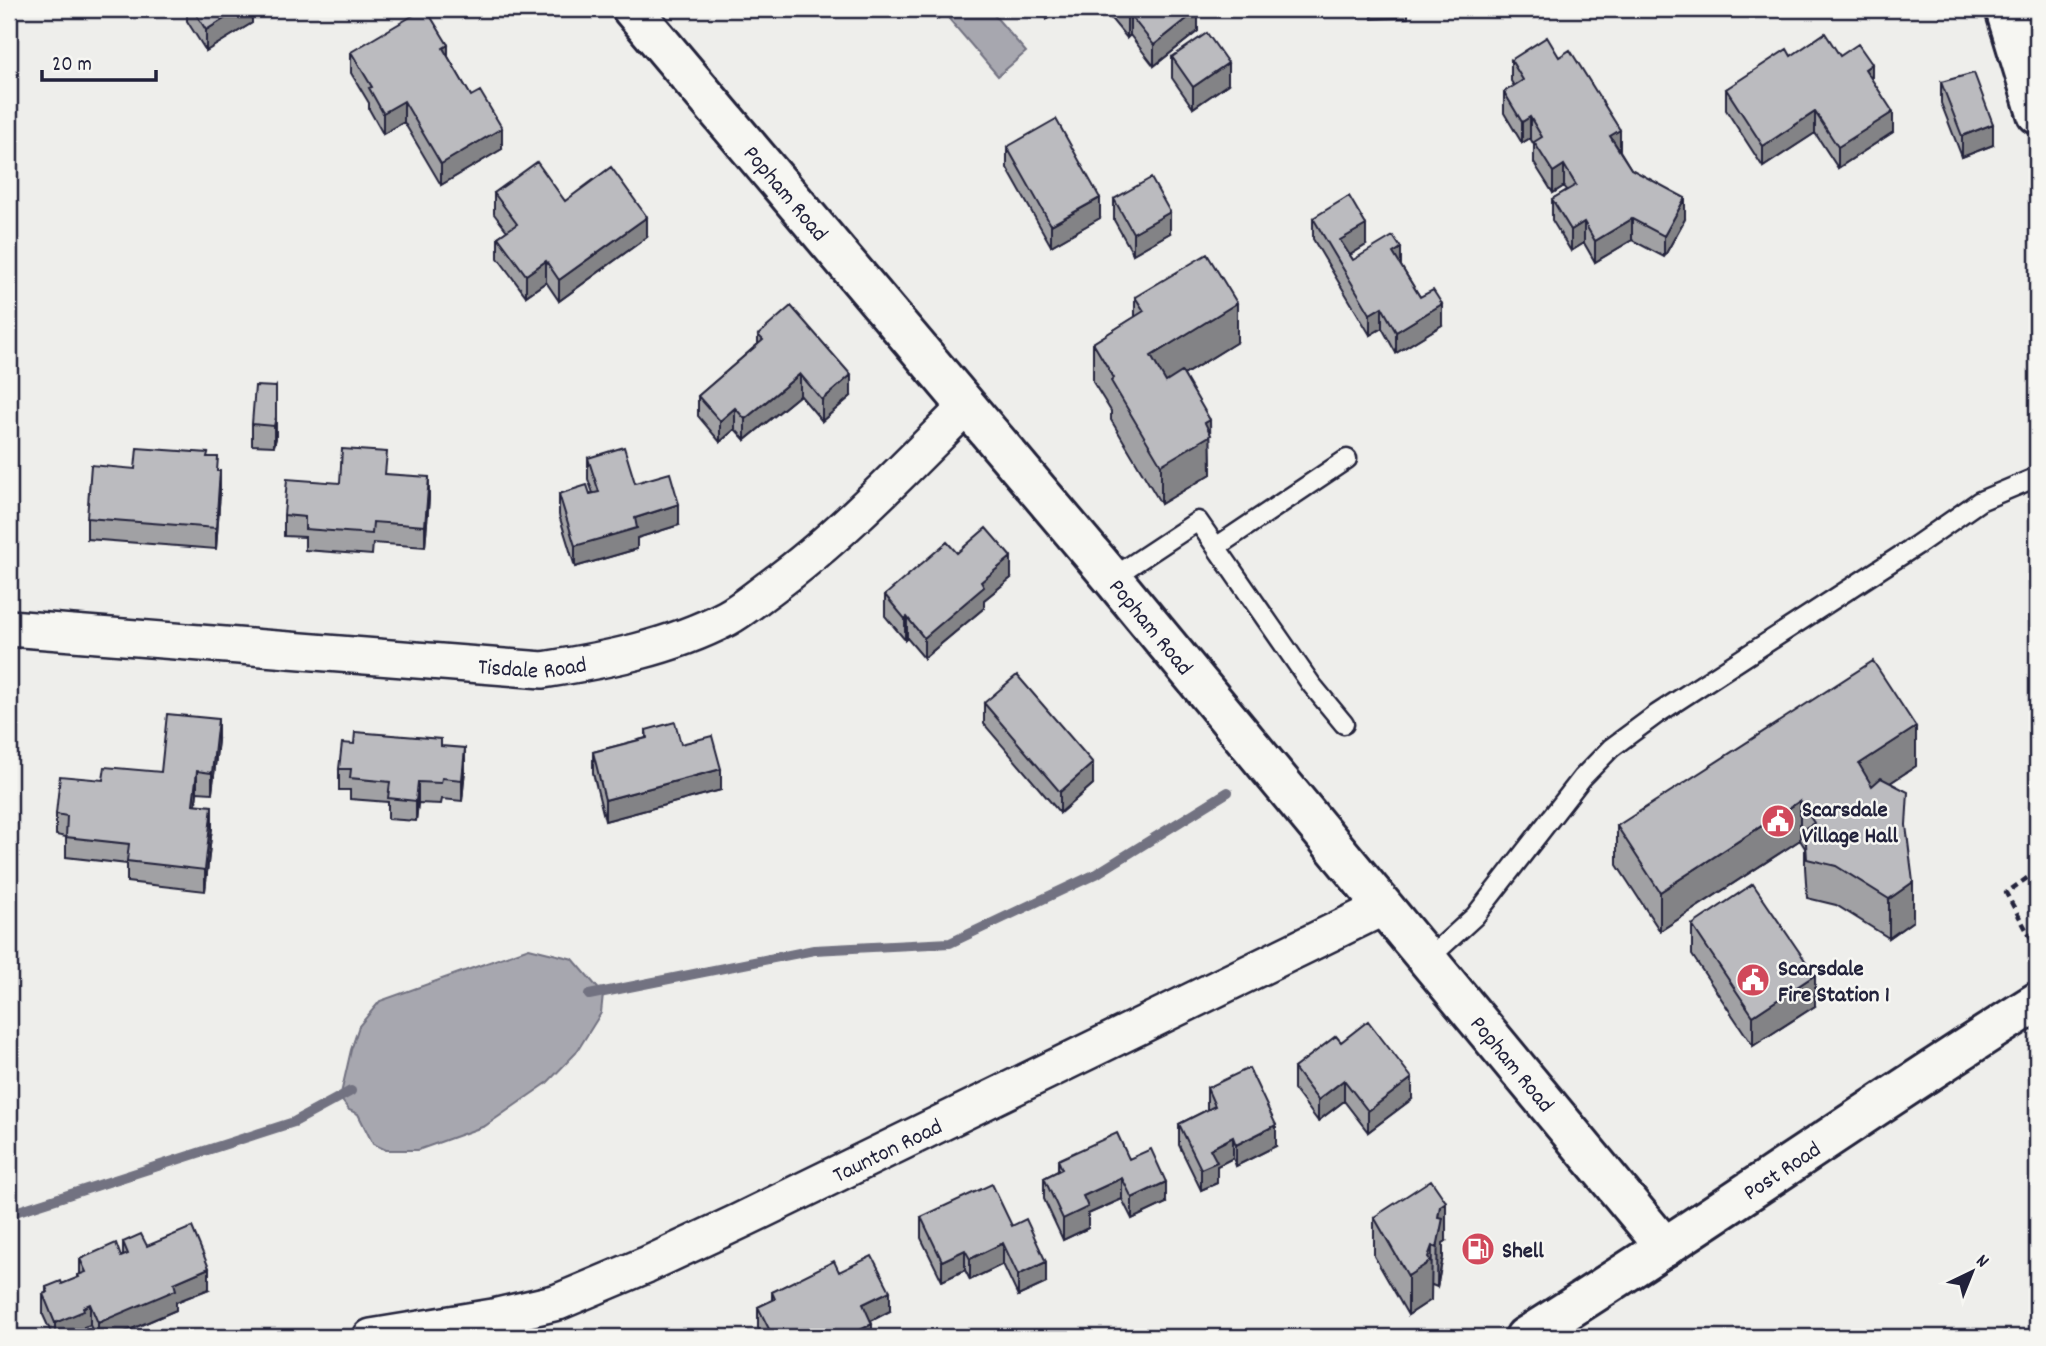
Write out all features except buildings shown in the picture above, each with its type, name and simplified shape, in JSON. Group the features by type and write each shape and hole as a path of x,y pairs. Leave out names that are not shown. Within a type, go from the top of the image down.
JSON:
{"main road":[{"name":"Popham Road","path":"632,9 1112,578 1665,1247"},
{"path":"2005,9 2037,114"},
{"name":"Post Road","path":"1525,1337 2037,1002"}],"street":[{"name":"Tisdale Road","path":"9,628 543,670 596,662 675,641 729,617 800,565 880,492 967,406"},
{"name":"Taunton Road","path":"371,1337 494,1317 558,1302 646,1265 1384,907"}],"lane":[{"path":"1216,547 1347,459"},
{"path":"1427,959 1475,916 1582,778 1611,748 1657,714 1980,501 2037,477"},
{"path":"1112,578 1198,521 1311,684 1344,724"}],"path":[{"path":"2037,871 2006,893 2037,949"}],"shaded area":[{"path":"962,9 989,9 1026,52 998,76 949,19"},
{"path":"529,948 573,959 603,994 601,1013 576,1053 547,1083 485,1126 418,1150 386,1150 373,1144 358,1114 349,1110 340,1098 359,1026 380,1001"}],"waterway":[{"path":"589,995 814,950 950,943 1096,874 1228,792"},
{"path":"9,1214 294,1122 351,1091"}],"place":[{"name":"Scarsdale Village Hall","path":"1778,821"},
{"name":"Scarsdale Fire Station 1","path":"1753,980"},
{"name":"Shell","path":"1478,1249"}]}
